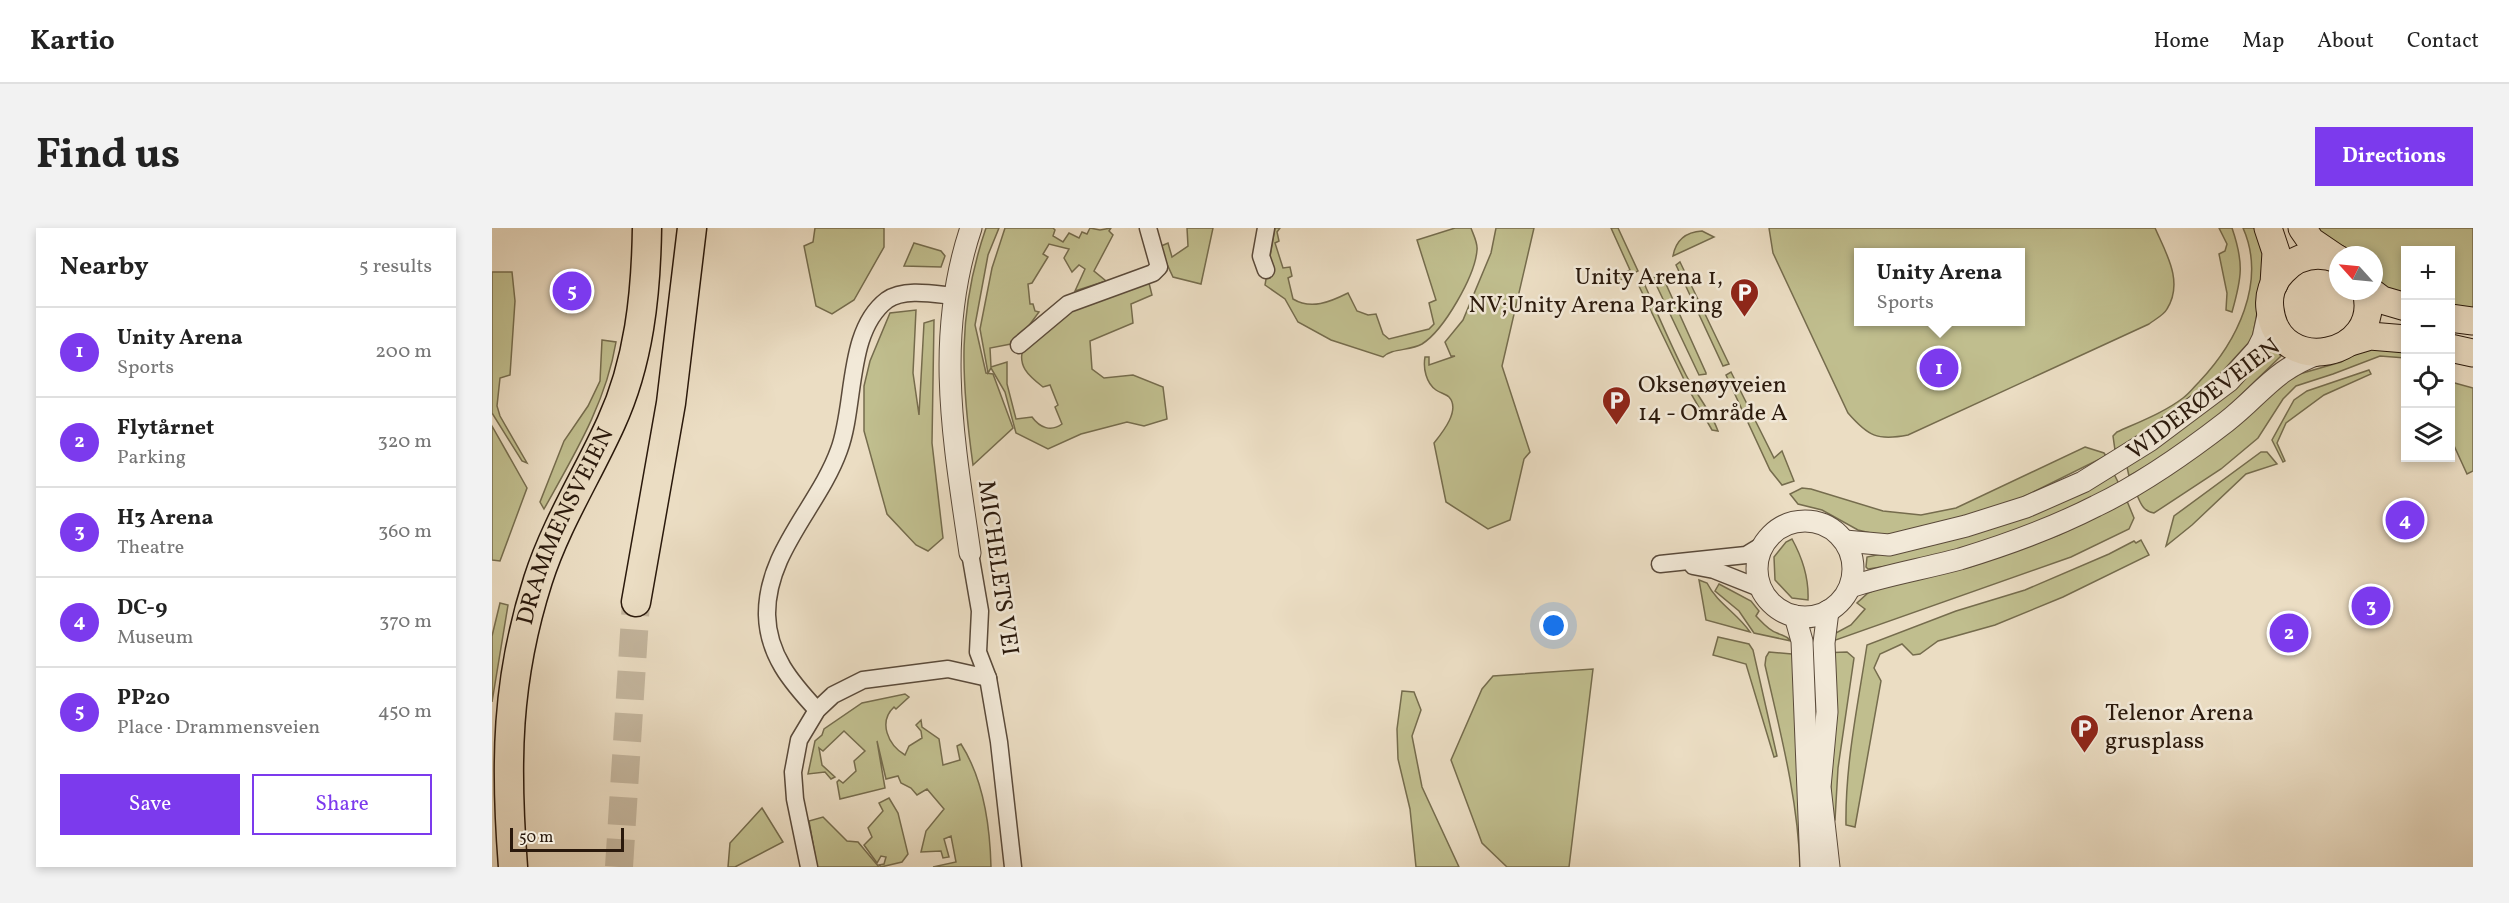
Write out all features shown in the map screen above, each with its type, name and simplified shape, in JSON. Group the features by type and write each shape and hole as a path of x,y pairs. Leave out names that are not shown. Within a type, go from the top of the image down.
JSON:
{"highway":[{"name":"DRAMMENSVEIEN","path":"513,867 508,808 507,748 519,650 530,606 550,547 574,493 611,423 632,365 643,307 647,228"},
{"path":"636,602 671,403 692,228"}],"main road":[{"path":"2268,228 2276,252 2272,295 2275,327 2289,343 2299,349 2321,353 2370,336 2401,339"},
{"path":"2302,228 2311,241 2329,253"},
{"path":"2272,295 2279,275 2295,261 2316,255 2329,257"},
{"path":"2350,342 2364,321 2368,300"},
{"path":"2382,300 2401,306"},
{"path":"2455,319 2473,321"},
{"path":"2455,349 2473,353"}],"street":[{"name":"MICHELETS VEI","path":"971,228 954,296 948,362 949,398 980,611 978,651 988,678"},
{"path":"1019,345 1068,304 1153,273 1159,267 1148,228"},
{"path":"1266,228 1261,256 1266,270"},
{"path":"817,710 782,669 773,647 767,614 771,580 781,556 820,491 840,449 848,416 860,342 872,316 888,300 897,295 907,293 954,296"},
{"name":"WIDERØEVEIEN","path":"1845,541 1889,545 1966,526 2026,507 2083,482 2150,441 2229,381 2249,361 2263,338 2272,295"},
{"name":"WIDERØEVEIEN","path":"1850,587 1879,577 1958,559 2013,542 2097,506 2164,466 2227,421 2287,367 2321,353"},
{"path":"1660,564 1746,555 1764,544 1777,530 1790,523 1803,520 1816,522 1835,530 1845,541 1854,564 1850,587 1841,601 1828,611 1807,617 1796,616 1780,609 1762,590 1758,573 1759,555 1764,544"},
{"path":"1680,563 1714,570 1762,590"},
{"path":"1828,611 1824,643 1827,712 1820,788 1828,867"},
{"path":"1796,616 1802,641 1811,867"},
{"name":"MICHELETS VEI","path":"810,867 795,799 793,772 799,740 817,710 845,688 870,679 948,669 988,678"},
{"path":"988,678 999,742 1013,867"}],"shaded area":[{"path":"815,228 884,228 884,247 854,300 832,314 816,306 804,246 813,242"},
{"path":"986,228 999,228 988,255 975,325 986,373 993,374 1013,428 973,465 966,404 964,346 970,288"},
{"path":"1005,228 1053,228 1055,230 1053,236 1063,242 1069,233 1079,238 1082,232 1087,234 1090,228 1100,230 1111,228 1109,231 1113,235 1094,271 1106,281 1075,291 1085,269 1079,265 1072,272 1064,258 1069,249 1049,244 1043,254 1048,257 1032,283 1028,284 1030,304 1033,304 1035,311 1039,312 1016,343 990,348 991,367 1007,362 1007,384 1016,419 1032,417 1042,426 1050,428 1062,424 1050,385 1043,387 1025,370 1022,359 1024,345 1069,308 1149,283 1152,295 1131,304 1133,323 1090,341 1092,369 1104,378 1133,375 1163,387 1167,419 1144,426 1127,422 1081,434 1048,449 1016,433 1005,392 991,368 988,373 980,329 992,268"},
{"path":"1187,228 1213,228 1201,284 1173,277 1159,247 1168,243 1172,257 1188,246"},
{"path":"1275,228 1280,228 1277,232 1279,241 1275,243 1283,268 1290,267 1292,276 1288,278 1293,299 1307,304 1320,304 1348,293 1357,311 1368,315 1376,314 1383,334 1389,339 1429,329 1434,324 1429,303 1436,300 1417,240 1455,228 1471,228 1477,250 1465,287 1440,327 1422,344 1391,352 1383,357 1331,340 1298,322 1285,299 1265,285"},
{"path":"1496,228 1534,228 1502,366 1530,452 1524,459 1510,520 1488,529 1446,502 1434,443 1449,421 1453,408 1449,397 1436,390 1430,383 1424,361 1425,357 1429,357 1429,365 1455,356 1451,356 1445,342 1463,320 1491,253"},
{"path":"1611,228 1618,228 1638,271 1619,281 1617,277 1630,270"},
{"path":"1769,228 2155,228 2172,268 2174,288 2166,311 2149,324 1908,435 1881,437 1874,435 1861,427 1848,413 1773,253"},
{"path":"2219,228 2232,228 2240,261 2240,279 2232,312 2226,310 2227,293 2219,254 2225,251 2227,244"},
{"path":"2243,228 2257,228 2264,247 2258,308 2252,339 2210,385 2157,426 2115,450 2113,436 2117,432 2160,412 2185,396 2213,366 2236,330 2250,290 2252,269 2250,248"},
{"path":"2310,228 2473,228 2473,310 2455,309 2455,246 2401,246 2401,297 2383,286 2383,246 2334,246"},
{"path":"1702,231 1714,237 1673,256 1679,241 1691,233"},
{"path":"914,243 941,251 945,256 941,267 904,266"},
{"path":"1680,262 1729,364 1723,366 1676,265"},
{"path":"492,272 512,272 515,301 510,375 500,378 497,406 500,416 527,463 522,461 492,413"},
{"path":"1661,273 1706,374 1699,375 1653,278"},
{"path":"1643,281 1680,363 1718,431 1712,430 1690,392 1638,284"},
{"path":"916,310 913,373 919,415 924,323 934,320 932,443 943,538 928,551 916,545 887,514 864,431 864,386 870,361 890,313"},
{"path":"602,340 616,342 605,386 588,428 544,509 540,502 564,441 588,406 600,381"},
{"path":"2365,347 2401,348 2401,358 2380,356 2296,386 2283,399 2258,438 2221,469 2154,513 2143,507 2137,495 2274,389 2296,375 2341,362"},
{"path":"2273,348 2281,356 2220,415 2161,458 2129,476 2127,467 2198,416"},
{"path":"2369,370 2371,374 2324,395 2286,423 2277,443 2285,461 2283,462 2272,440 2294,400 2307,391"},
{"path":"1731,372 1774,458 1782,451 1794,481 1782,485 1770,470 1726,375"},
{"path":"2455,383 2473,388 2473,471 2467,474 2455,448"},
{"path":"492,426 527,488 500,561 492,560"},
{"path":"2085,447 2104,453 2106,456 2011,503 1933,527 1883,536 1858,530 1822,510 1798,504 1790,494 1802,488 1811,489 1883,511 1921,515 1956,508"},
{"path":"2261,452 2267,452 2277,464 2246,474 2166,546 2174,516"},
{"path":"2114,474 2119,484 2057,515 2009,535 1931,558 1868,569 1866,567 1867,557 1953,539"},
{"path":"2127,501 2134,518 2129,529 2071,557 1833,641 1834,634 1851,625 1865,609 1857,603 1868,593 1885,586 1970,567 2059,535"},
{"path":"1792,539 1804,569 1808,600 1792,598 1775,580 1774,557 1786,542"},
{"path":"2141,540 2149,555 2063,597 1995,625 1938,641 1920,654 1913,655 1902,644 1880,654 1874,668 1881,681 1855,827 1846,825 1850,757 1867,645 1956,611 2025,590 2134,541 2136,543"},
{"path":"1699,580 1707,583 1716,597 1750,632 1706,620"},
{"path":"1719,584 1751,601 1759,611 1756,616 1763,623 1791,641 1754,633 1739,611 1715,591"},
{"path":"500,603 508,605 492,702 492,636"},
{"path":"1718,637 1749,644 1753,650 1777,756 1774,757 1746,664 1713,655"},
{"path":"1769,652 1792,654 1847,652 1854,658 1838,768 1835,820 1831,821 1830,682 1796,686 1807,867 1800,867 1792,791 1765,665"},
{"path":"1593,669 1569,867 1507,867 1482,843 1451,760 1482,689 1493,676"},
{"path":"1402,691 1414,692 1421,710 1412,736 1422,787 1459,867 1416,867 1410,809 1398,759 1397,729"},
{"path":"905,694 909,697 889,713 887,733 894,745 905,755 909,746 922,738 921,731 916,725 921,720 922,727 939,739 943,765 960,760 957,746 961,744 975,772 984,803 991,867 933,867 956,862 951,836 944,839 949,857 943,858 941,851 921,852 926,831 944,809 927,789 917,795 911,788 901,783 898,776 886,779 877,741 885,788 840,799 837,782 839,780 843,783 856,771 854,761 865,751 844,731 823,751 819,748 822,765 835,777 831,779 825,772 808,774 815,741 822,735 824,729 862,703"},
{"path":"889,798 898,813 908,854 902,862 881,867 879,865 884,864 886,857 881,856 877,863 864,845 872,837 868,828 883,811 879,803"},
{"path":"762,808 783,842 735,867 728,867 730,843"},
{"path":"823,817 847,841 858,842 879,867 817,867 809,821"}],"tunnel":[{"path":"619,867 636,602"}],"place":[{"name":"PP20","path":"572,291"},
{"name":"Unity Arena 1, NV;Unity Arena Parking","path":"1744,318"},
{"name":"Unity Arena","path":"1939,368"},
{"name":"Oksenøyveien 14 - Område A","path":"1617,426"},
{"name":"DC‑9","path":"2405,520"},
{"name":"H3 Arena","path":"2371,606"},
{"name":"Flytårnet","path":"2289,633"},
{"name":"Telenor Arena grusplass","path":"2084,754"}]}
